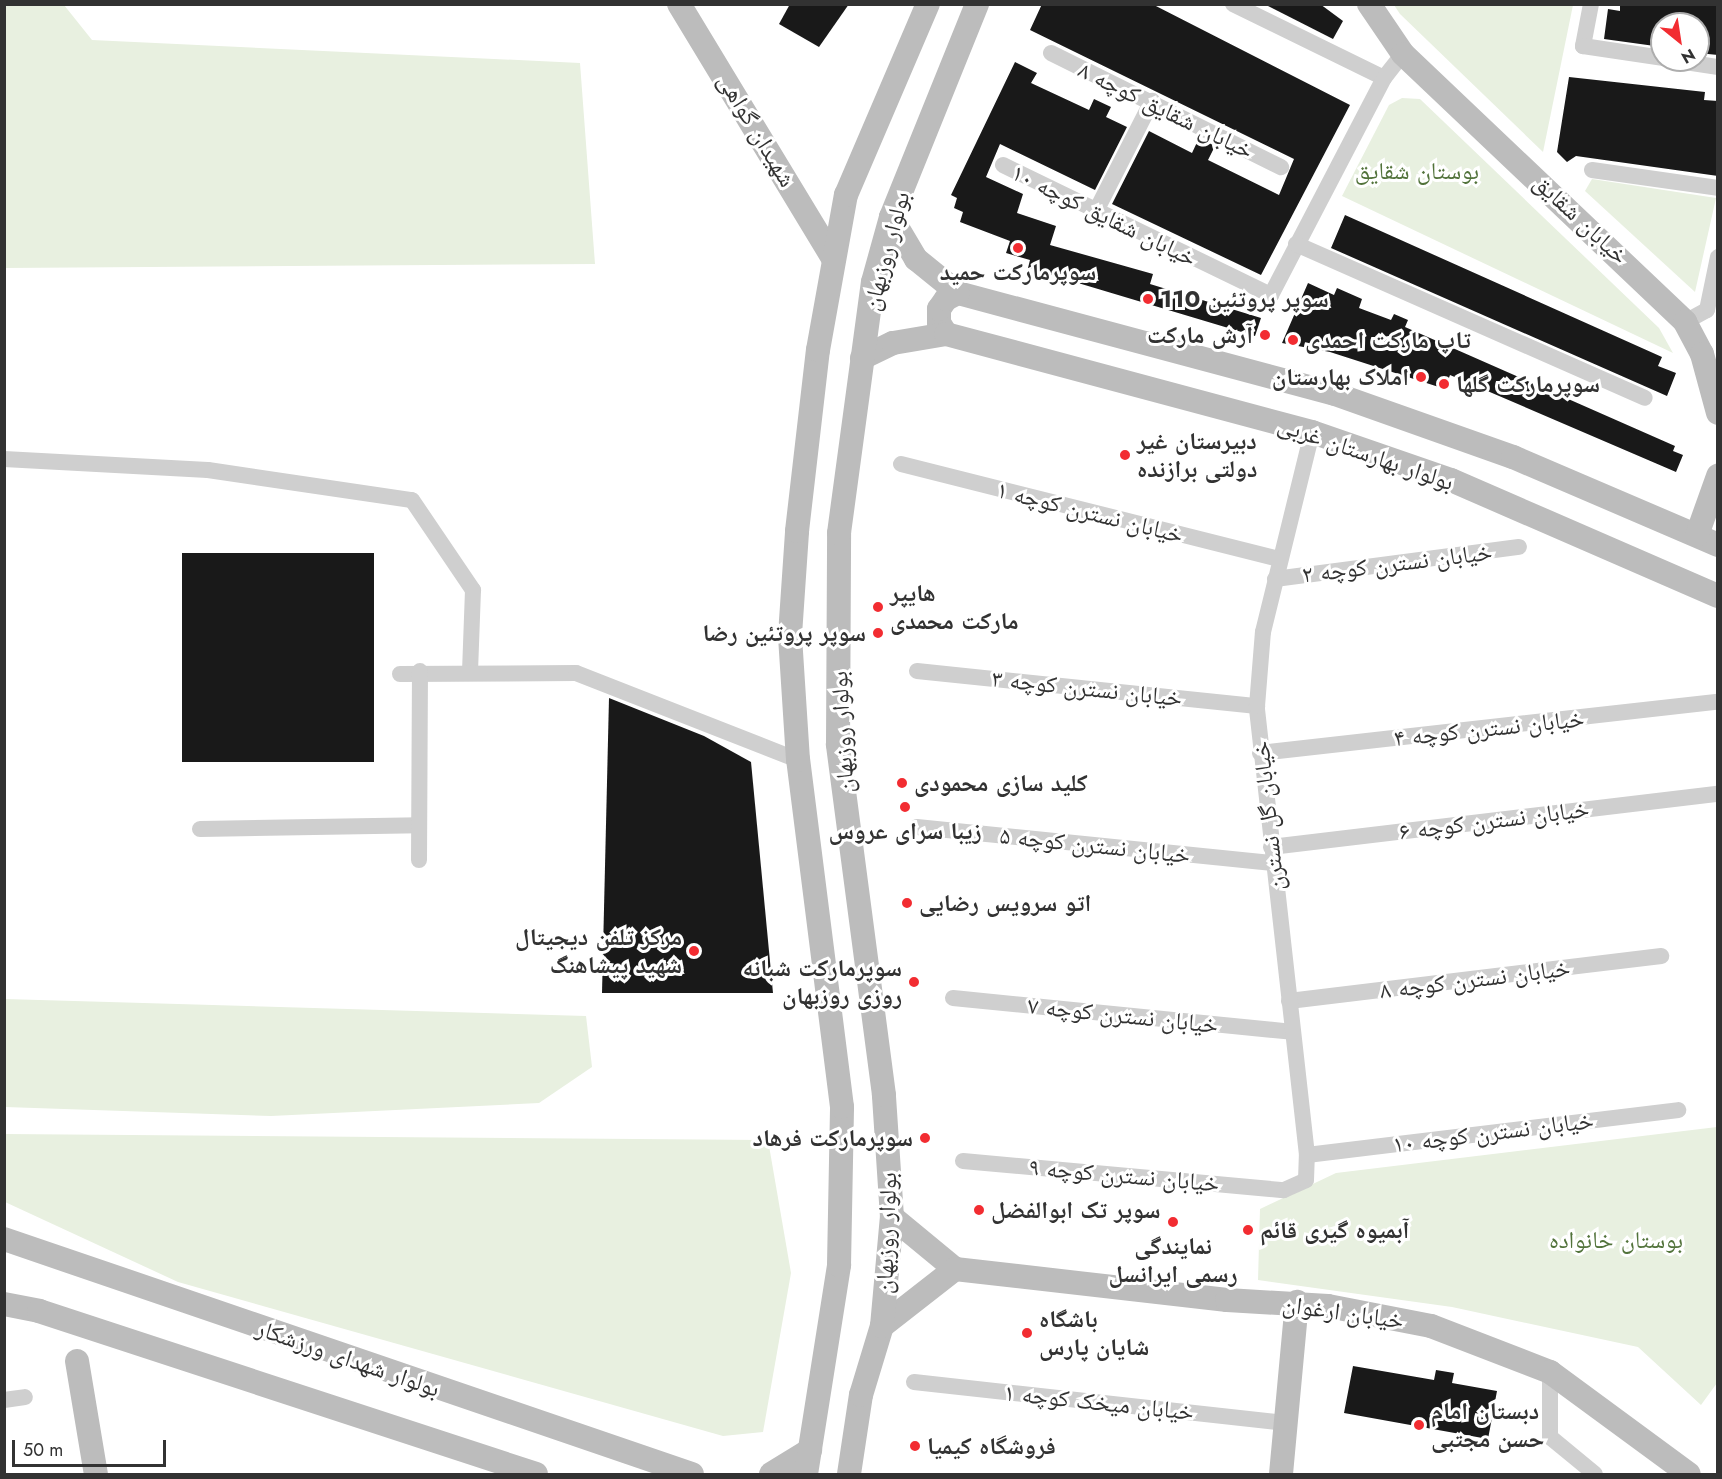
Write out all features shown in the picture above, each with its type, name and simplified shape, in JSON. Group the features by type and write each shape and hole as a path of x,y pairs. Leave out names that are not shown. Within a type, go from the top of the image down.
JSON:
{"main road":[{"name":"شهیدان گواهی","path":"679,4 832,257"},
{"name":"بولوار روزبهان","path":"806,1474 839,1266 842,1107 798,760 790,635 797,531 832,257 854,173 927,4"},
{"name":"بولوار روزبهان","path":"849,1474 861,1395 882,1326 892,1217 884,1095 838,744 839,532 873,282 891,217 977,4"},
{"name":"خیابان شقایق","path":"1369,4 1402,54 1685,322 1702,354 1718,413"},
{"name":"بولوار بهارستان غربی","path":"891,217 916,259 958,293 1335,394 1513,457 1707,540"},
{"path":"946,334 939,322 939,309 946,298 958,293"},
{"name":"بولوار بهارستان غربی","path":"862,358 893,343 946,334 1312,432 1451,480 1718,596"},
{"path":"1707,540 1718,476"},
{"path":"882,1326 955,1269 892,1217"},
{"name":"بولوار شهدای ورزشکار","path":"4,1239 692,1474"},
{"name":"خیابان ارغوان","path":"955,1269 1227,1300 1297,1302 1431,1326 1550,1372 1689,1474"},
{"path":"1281,1474 1297,1302"},
{"path":"4,1304 50,1315 536,1474"},
{"path":"77,1361 96,1474"},
{"path":"771,1474 810,1450"}],"street":[{"path":"1233,4 1384,78"},
{"path":"1591,4 1583,46 1650,56"},
{"name":"خیابان شقایق کوچه ۸","path":"1051,53 1152,101 1281,167"},
{"path":"1402,54 1384,78 1296,244 1646,398"},
{"path":"1095,213 1152,101"},
{"name":"خیابان شقایق کوچه ۱۰","path":"1003,165 1095,213 1271,295 1296,244"},
{"path":"1592,170 1718,188"},
{"path":"1685,322 1712,311 1718,257"},
{"name":"خیابان گل نسترن","path":"1284,1190 1306,1180 1307,1155 1260,753 1257,706 1263,632 1312,432"},
{"path":"4,459 208,470 412,500 472,590 470,672"},
{"name":"خیابان نسترن کوچه ۱","path":"901,464 1280,559"},
{"name":"خیابان نسترن کوچه ۲","path":"1275,579 1519,547"},
{"path":"399,674 420,671 576,673 798,760"},
{"path":"419,860 420,671"},
{"name":"خیابان نسترن کوچه ۳","path":"917,671 1257,706"},
{"name":"خیابان نسترن کوچه ۴","path":"1260,753 1718,702"},
{"name":"خیابان نسترن کوچه ۶","path":"1272,855 1718,794"},
{"path":"200,829 419,825"},
{"name":"خیابان نسترن کوچه ۵","path":"917,827 1272,855"},
{"name":"خیابان نسترن کوچه ۸","path":"1289,1001 1660,956"},
{"name":"خیابان نسترن کوچه ۷","path":"953,998 1292,1032"},
{"name":"خیابان نسترن کوچه ۱۰","path":"1307,1155 1678,1110"},
{"name":"خیابان نسترن کوچه ۹","path":"963,1161 1284,1190"},
{"path":"1550,1372 1550,1437 1595,1474"},
{"name":"خیابان میخک کوچه ۱","path":"914,1382 1285,1423"},
{"path":"4,1400 25,1397"}],"green space":[{"path":"4,5 64,5 92,40 580,63 595,264 5,268"},
{"path":"1394,5 1573,5 1543,152 1400,14"},
{"name":"بوستان شقایق","path":"1402,98 1420,99 1659,328 1673,353 1342,196 1389,105"},
{"path":"1592,179 1716,198 1695,292 1585,191"},
{"path":"5,999 586,1016 592,1067 539,1103 271,1116 5,1107"},
{"name":"بوستان خانواده","path":"1717,1127 1717,1383 1701,1405 1638,1347 1452,1307 1258,1280 1260,1209 1336,1173"},
{"path":"5,1134 768,1140 791,1273 763,1432 723,1436 178,1282 5,1202"}],"building":[{"path":"790,4 849,4 819,47 779,24"},
{"path":"1042,4 1152,4 1350,105 1261,275 1112,204 1149,131 1192,153 1199,138 1215,146 1208,160 1279,195 1294,159 1030,30"},
{"path":"1264,4 1320,4 1343,21 1333,39"},
{"path":"1620,4 1718,4 1718,55 1710,54 1710,12 1650,12 1650,45 1604,39 1608,9 1620,11"},
{"path":"1015,62 1037,73 1031,83 1089,110 1094,99 1111,107 1106,117 1127,127 1095,190 1000,144 986,177 1023,194 1017,213 1056,226 1050,245 1153,274 1150,284 1261,318 1255,336 1028,268 1030,260 1006,253 1010,241 960,222 963,212 954,208 957,198 951,195"},
{"path":"1569,77 1705,92 1704,100 1718,101 1718,176 1576,156 1567,162 1557,152"},
{"path":"1345,215 1662,357 1658,366 1676,373 1667,396 1331,248"},
{"path":"1308,283 1334,295 1337,288 1362,299 1359,308 1391,320 1394,314 1408,320 1405,327 1675,446 1673,451 1683,455 1676,472 1450,375 1445,389 1330,352 1282,343"},
{"path":"182,553 374,553 374,762 182,762"},
{"path":"609,698 704,736 751,762 773,993 602,993"},
{"path":"1353,1366 1434,1380 1436,1370 1454,1373 1452,1383 1497,1391 1488,1439 1344,1413"}],"place":[{"name":"سوپرمارکت حمید","path":"1018,248"},
{"name":"سوپر پروتئین 110","path":"1148,299"},
{"name":"آرش مارکت","path":"1265,335"},
{"name":"تاپ مارکت احمدی","path":"1293,340"},
{"name":"املاک بهارستان","path":"1421,377"},
{"name":"سوپرمارکت گلها","path":"1444,384"},
{"name":"دبیرستان غیر دولتی برازنده","path":"1125,455"},
{"name":"هایپر مارکت محمدی","path":"878,607"},
{"name":"سوپر پروتئین رضا","path":"878,633"},
{"name":"کلید سازی محمودی","path":"902,783"},
{"name":"زیبا سرای عروس","path":"905,807"},
{"name":"اتو سرویس رضایی","path":"907,903"},
{"name":"مرکز تلفن دیجیتال شهید پیشاهنگ","path":"694,951"},
{"name":"سوپرمارکت شبانه روزی روزبهان","path":"914,982"},
{"name":"سوپرمارکت فرهاد","path":"925,1138"},
{"name":"سوپر تک ابوالفضل","path":"979,1210"},
{"name":"نمایندگی رسمی ایرانسل","path":"1173,1222"},
{"name":"آبمیوه گیری قائم","path":"1248,1230"},
{"name":"باشگاه شایان پارس","path":"1027,1333"},
{"name":"دبستان امام حسن مجتبی","path":"1419,1425"},
{"name":"فروشگاه کیمیا","path":"915,1446"}]}
